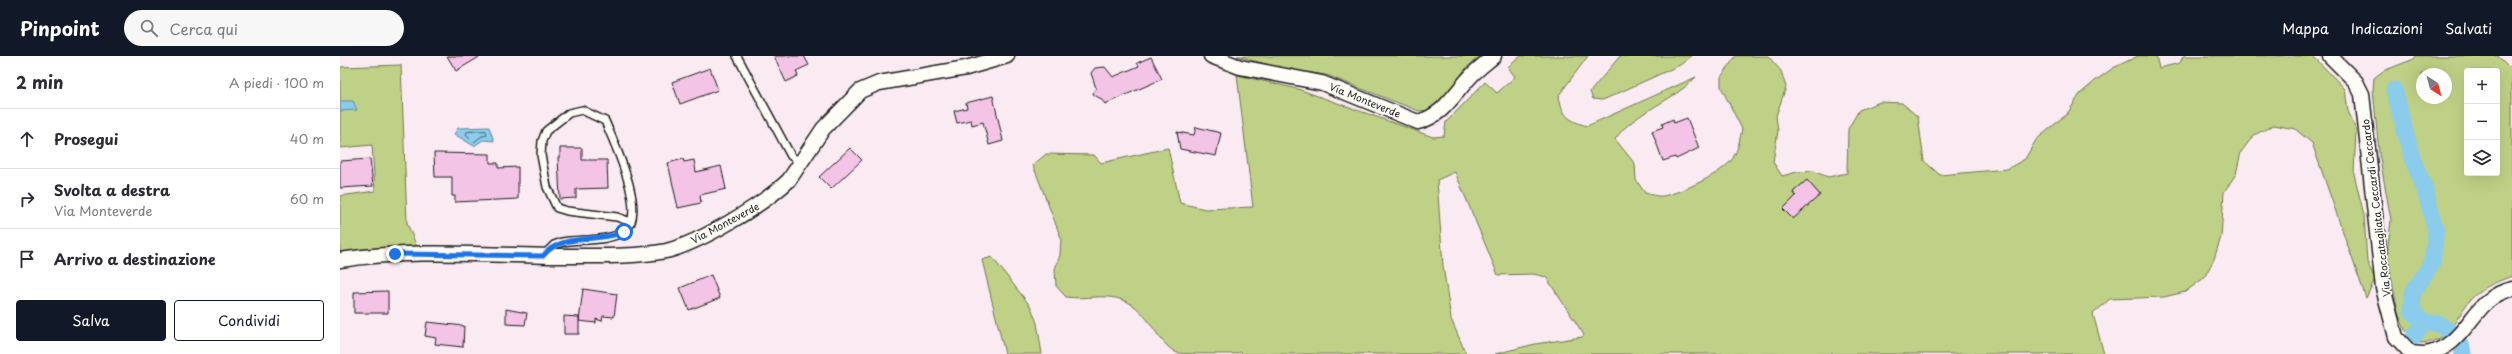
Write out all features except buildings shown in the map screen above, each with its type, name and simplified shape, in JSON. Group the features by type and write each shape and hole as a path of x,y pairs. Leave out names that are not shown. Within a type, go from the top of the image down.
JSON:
{"street":[{"name":"Via Monteverde","path":"340,260 395,254 543,256 641,255 668,250 686,244 763,203 789,180 823,129 860,92 879,83 966,68 1007,56"},
{"name":"Via Monteverde","path":"1211,56 1240,67 1322,83 1418,122 1430,119 1444,109 1472,74 1494,56"},
{"name":"Via Roccatagliata Ceccardi Ceccardo","path":"2330,56 2356,82 2362,94 2383,288 2396,337 2412,353 2422,354"},
{"path":"2425,354 2439,351 2453,342 2480,308 2497,294 2512,289"}],"lane":[{"path":"737,56 791,156 801,164"},
{"path":"543,256 548,249 562,242 616,236 624,232 631,222 634,214 633,198 605,121 582,110 569,113 546,130 542,141 541,155 547,187 554,204 558,208 567,211 617,217 631,222"}],"green space":[{"path":"1237,56 1480,56 1466,68 1440,104 1430,110 1419,111 1326,75 1284,69"},
{"path":"1521,56 1588,56 1559,95 1560,102 1567,116 1570,119 1587,126 1696,77 1687,86 1633,121 1623,129 1615,139 1635,164 1636,180 1645,193 1661,196 1680,191 1701,182 1721,170 1735,155 1742,129 1721,87 1721,77 1736,56 1768,56 1781,71 1786,87 1776,116 1778,131 1773,162 1782,176 1797,172 1813,171 1828,177 1847,173 1848,129 1859,110 1880,102 1902,103 1918,117 1924,161 1940,175 2007,169 2025,159 2036,140 2067,114 2080,94 2095,81 2113,68 2138,56 2156,56 2159,68 2180,63 2183,56 2313,56 2345,89 2348,111 2356,130 2354,174 2364,215 2367,262 2375,279 2366,298 2312,143 2295,129 2274,125 2254,135 2241,152 2236,174 2224,192 2221,237 2214,259 2204,278 2185,292 2164,297 2110,299 2093,314 2104,354 1495,354 1535,344 1582,337 1584,335 1546,277 1533,274 1498,275 1455,172 1437,180 1443,266 1451,319 1466,354 1242,354 1240,352 1234,354 1177,353 1169,348 1140,311 1123,300 1109,297 1066,297 1056,286 1055,269 1060,255 1061,238 1033,165 1046,154 1094,155 1101,163 1168,148 1180,203 1205,209 1253,207 1237,75 1298,89 1433,137 1444,136 1446,122 1485,82 1497,93 1515,77 1508,67"},
{"path":"1620,56 1692,56 1680,65 1603,100 1593,99 1590,92"},
{"path":"2416,56 2498,56 2512,70 2512,276 2478,292 2467,304 2452,327 2439,338 2430,342 2419,343 2405,330 2398,313 2387,254 2391,220 2379,153 2373,90 2374,78 2383,71 2414,59"},
{"path":"401,65 407,223 417,247 385,248 340,253 340,196 375,191 372,145 340,148 340,67"},
{"path":"992,257 1031,307 1037,323 1042,354 1005,354 982,260"}],"water":[{"path":"340,101 353,101 357,110 340,111"},
{"path":"489,127 494,141 483,140 474,146 454,134 458,128"}],"waterway":[{"path":"2394,90 2412,158 2425,190 2436,231 2432,263 2413,292 2412,311 2424,322 2414,337"},
{"path":"2424,322 2438,324 2449,331"},
{"path":"2462,347 2463,354"}],"route":[{"path":"395,254 543,256 548,249 562,242 616,236 624,232"}]}
